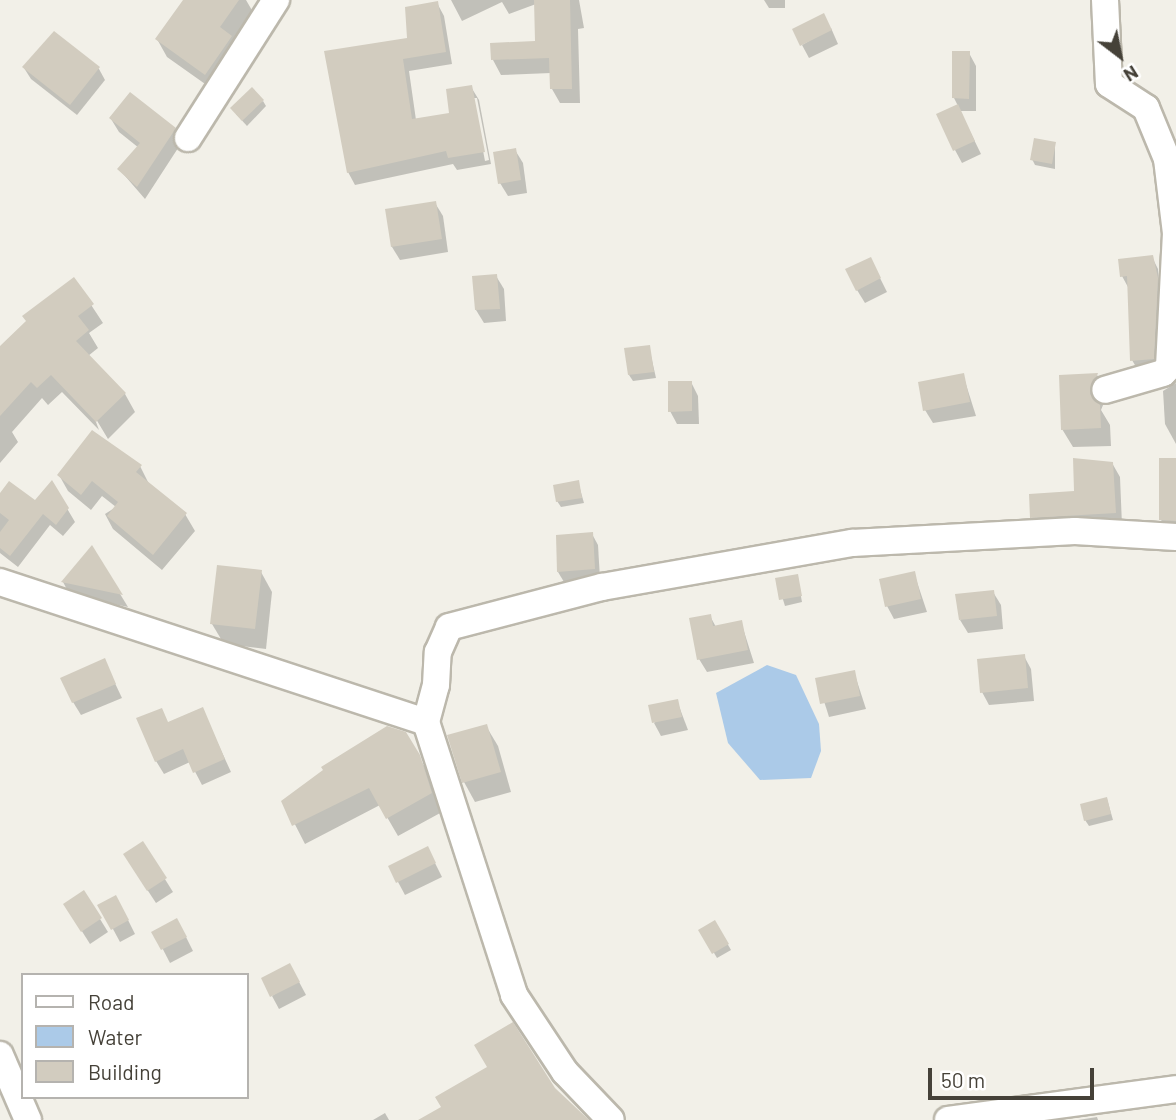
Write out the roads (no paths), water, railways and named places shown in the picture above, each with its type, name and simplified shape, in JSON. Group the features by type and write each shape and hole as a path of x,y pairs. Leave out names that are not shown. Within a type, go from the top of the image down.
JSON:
{"street":[{"path":"188,138 276,0"},
{"path":"1105,0 1109,84 1146,108 1167,159 1176,233 1169,367 1163,373 1105,390"},
{"path":"611,1120 565,1072 514,995 426,722 436,685 438,652 449,627 601,587 852,543 1075,531 1176,537"},
{"path":"0,582 426,722"},
{"path":"0,1055 28,1120"},
{"path":"948,1120 1176,1088"}],"water":[{"path":"767,665 796,675 819,724 821,751 811,778 760,780 728,743 716,693"}]}
